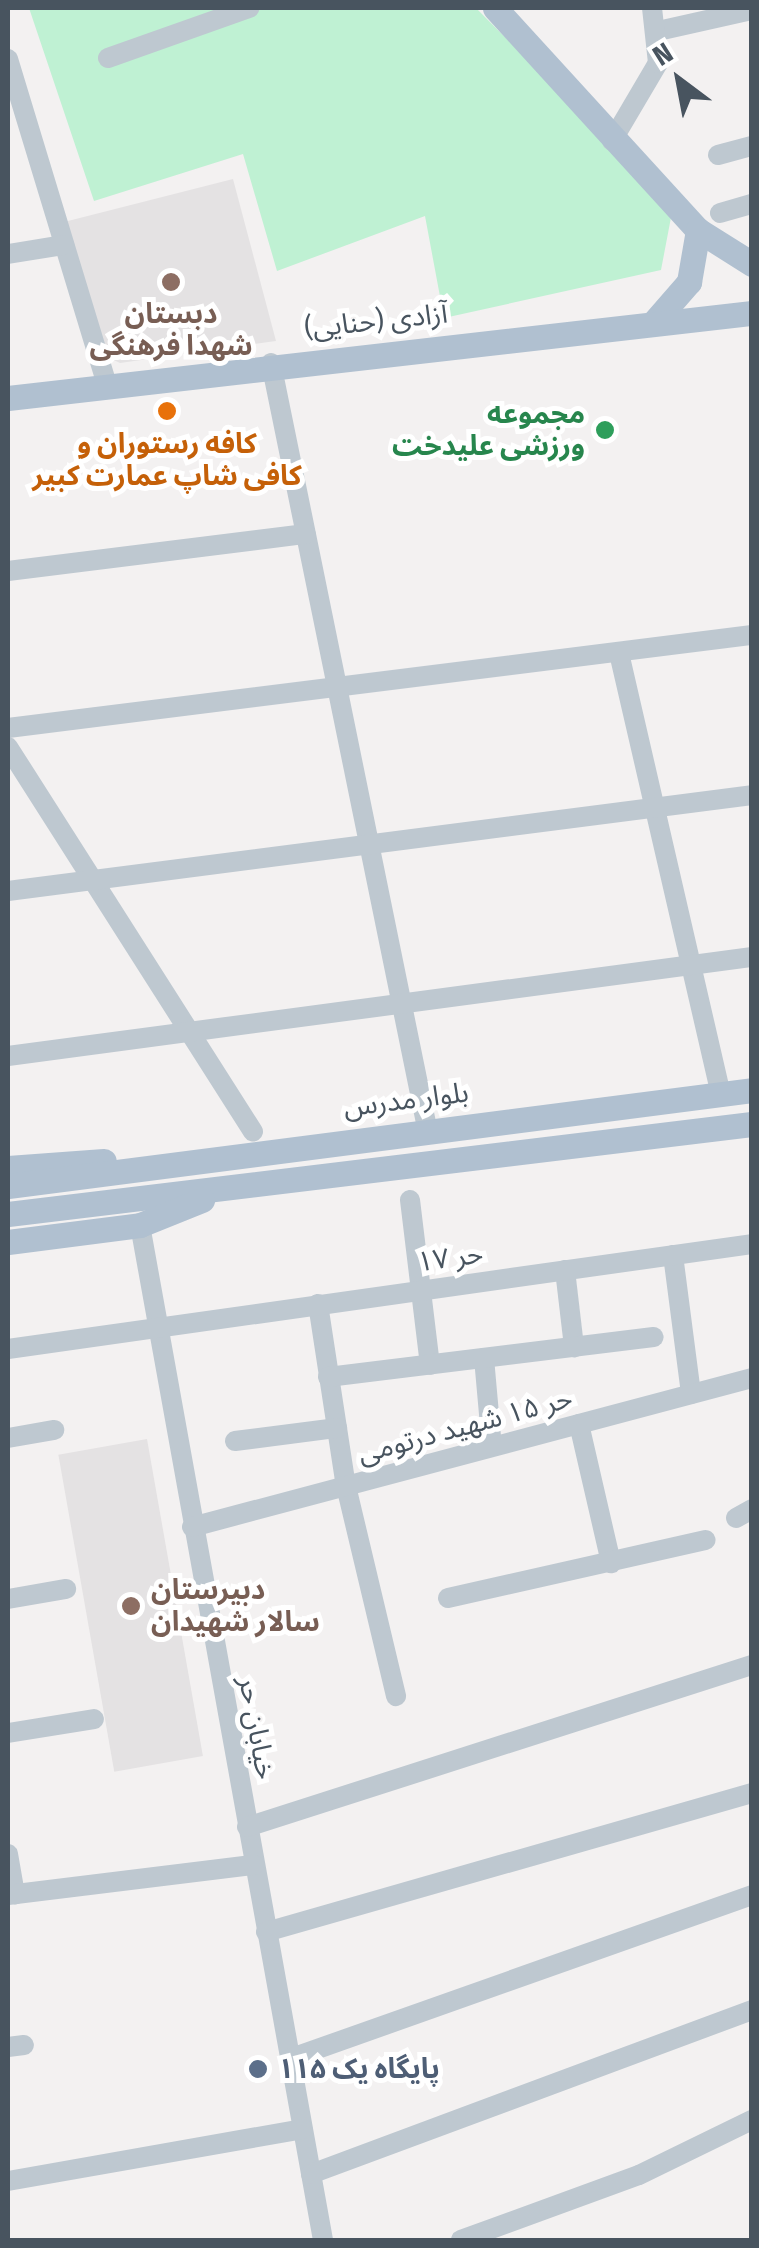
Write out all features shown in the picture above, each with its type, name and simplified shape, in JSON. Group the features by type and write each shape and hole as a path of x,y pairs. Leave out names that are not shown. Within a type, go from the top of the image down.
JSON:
{"main road":[{"path":"495,8 612,142 698,230 752,264"},
{"path":"654,321 689,282 698,230"},
{"name":"آزادی (حنایی)","path":"8,398 271,363 752,313"},
{"name":"بلوار مدرس","path":"8,1186 174,1160 752,1090"},
{"path":"8,1214 752,1124"},
{"path":"8,1168 174,1160"},
{"path":"8,1242 140,1225 236,1186"}],"street":[{"path":"108,58 249,8"},
{"path":"612,142 658,63 658,30 652,8"},
{"path":"658,30 750,11"},
{"path":"8,60 14,103 64,245 107,385"},
{"path":"718,155 752,146"},
{"path":"720,213 752,204"},
{"path":"8,254 64,245"},
{"path":"271,363 427,1128"},
{"path":"8,571 306,534"},
{"path":"8,728 338,691 752,634"},
{"path":"619,652 721,1094"},
{"path":"8,746 253,1132"},
{"path":"8,891 752,794"},
{"path":"8,1056 752,957"},
{"path":"410,1200 430,1364"},
{"name":"خیابان حر","path":"140,1225 323,2240"},
{"name":"حر ۱۷","path":"8,1349 752,1244"},
{"path":"673,1255 691,1394"},
{"path":"565,1270 574,1347"},
{"path":"318,1304 346,1486 396,1696"},
{"path":"328,1377 654,1337"},
{"path":"484,1358 492,1447"},
{"name":"حر ۱۵ شهید درتومی","path":"192,1526 752,1378"},
{"path":"579,1424 610,1563"},
{"path":"235,1441 337,1428"},
{"path":"8,1438 54,1430"},
{"path":"448,1598 706,1540"},
{"path":"8,1599 66,1589"},
{"path":"247,1826 752,1665"},
{"path":"8,1734 94,1719"},
{"path":"266,1932 752,1793"},
{"path":"8,1854 11,1895 254,1866"},
{"path":"289,2059 752,1895"},
{"path":"310,2174 752,2010"},
{"path":"461,2240 640,2175 752,2120"},
{"path":"8,2181 302,2129"}],"shaded area":[{"name":"دبستان شهدا فرهنگی","path":"233,179 276,341 120,363 103,355 64,222"},
{"name":"دبیرستان سالار شهیدان","path":"147,1439 203,1756 114,1772 58,1455"}],"green space":[{"path":"29,8 476,8 673,207 661,270 444,318 425,216 277,271 243,154 94,201"}],"place":[{"name":"دبستان شهدا فرهنگی","path":"171,282"},
{"name":"کافه رستوران و کافی شاپ عمارت کبیر","path":"167,411"},
{"name":"مجموعه ورزشی علیدخت","path":"605,430"},
{"name":"دبیرستان سالار شهیدان","path":"131,1606"},
{"name":"پایگاه یک ۱۱۵","path":"258,2069"}]}
